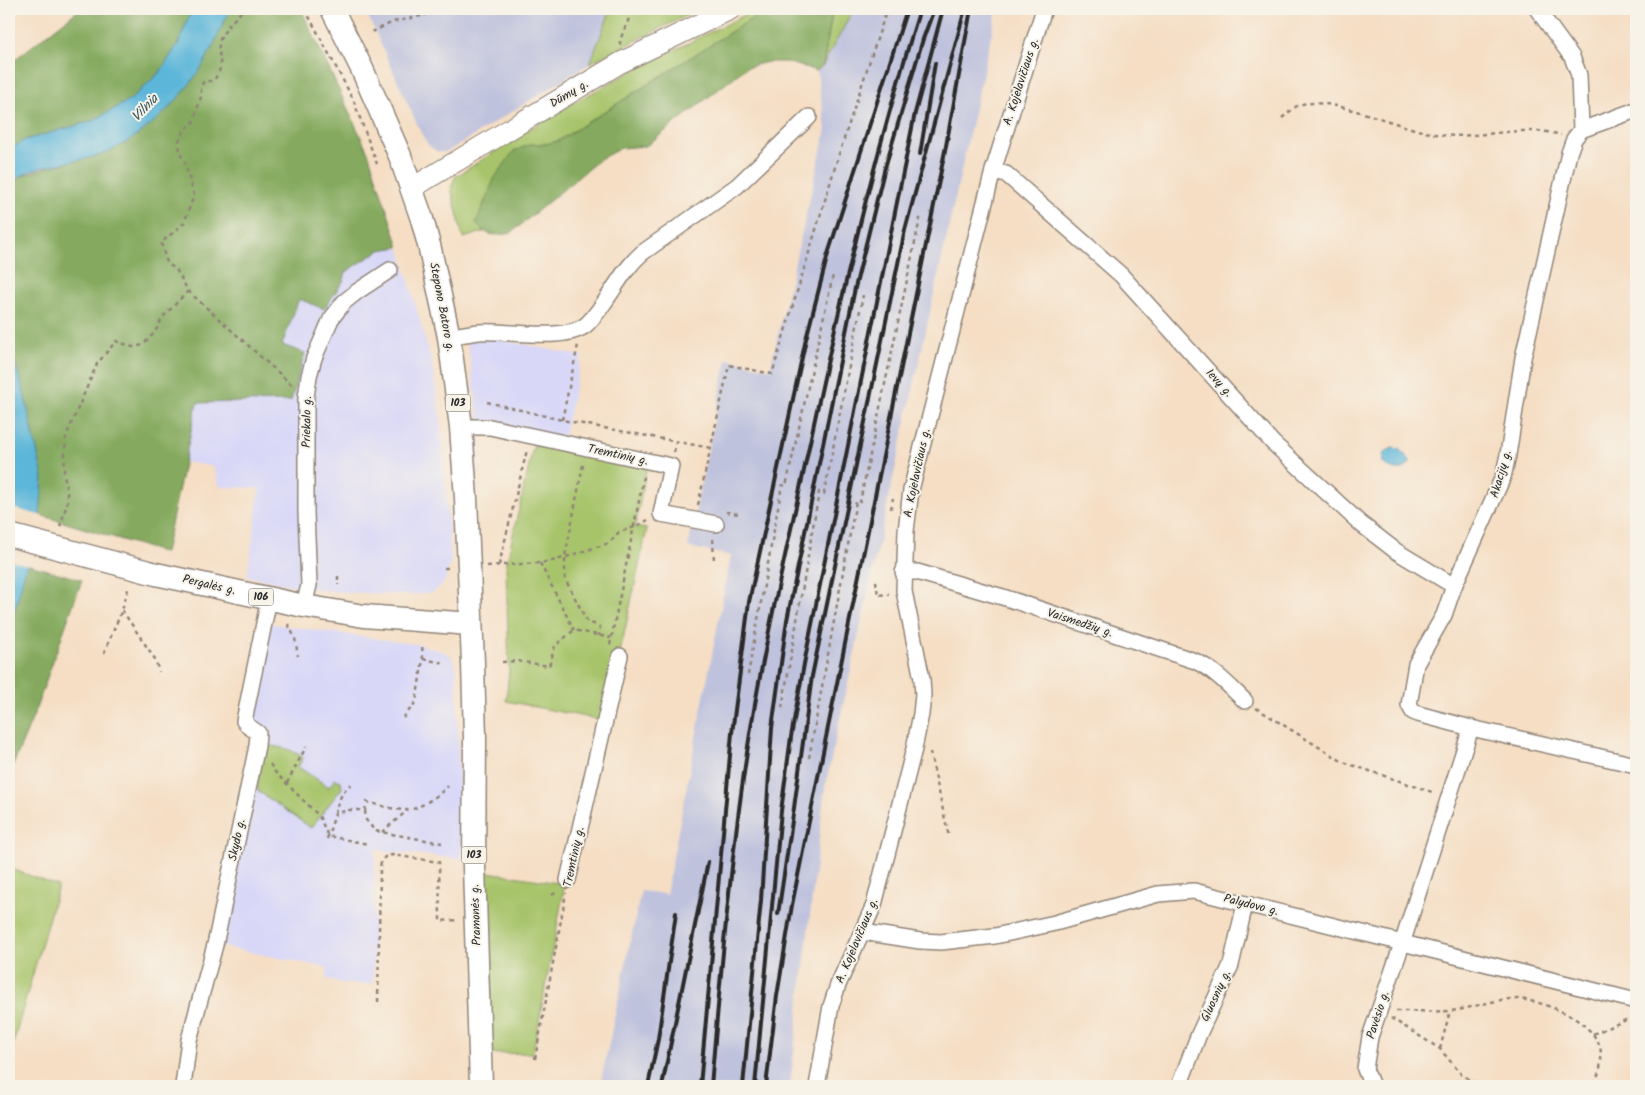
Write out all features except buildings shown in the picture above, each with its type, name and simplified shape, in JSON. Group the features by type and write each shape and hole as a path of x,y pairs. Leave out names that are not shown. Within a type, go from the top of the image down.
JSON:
{"main road":[{"name":"Stepono Batoro g.","path":"332,9 362,69 412,188 430,249 449,337 461,426 472,624"},
{"name":"Dūmų g.","path":"412,188 620,63 732,9"},
{"name":"Pergalės g.","path":"9,535 57,537 156,574 304,606 364,616 472,624"},
{"name":"Pramonės g.","path":"472,624 475,738 474,862 481,1086"}],"street":[{"name":"A. Kojelavičiaus g.","path":"818,1086 831,1006 874,905 914,749 921,714 922,679 904,591 906,531 911,490 993,171 1044,9"},
{"name":"Akacijų g.","path":"1537,9 1572,57 1579,75 1578,134 1523,358 1503,477 1454,586 1444,614 1416,664 1409,705 1410,709 1418,714 1471,728 1636,765"},
{"path":"1578,134 1636,110"},
{"path":"449,337 479,332 562,334 581,329 599,310 629,264 658,241 737,186 809,117"},
{"name":"Ievų g.","path":"993,171 1006,174 1121,275 1273,442 1361,524 1396,551 1454,586"},
{"name":"Priekalo g.","path":"304,606 309,585 306,513 306,397 314,358 331,319 344,302 390,270"},
{"name":"Tremtinių g.","path":"461,426 490,427 671,466 661,514 716,524"},
{"name":"Vaismedžių g.","path":"904,572 917,572 1006,598 1195,661 1207,666 1245,701"},
{"path":"257,746 258,733 244,721 269,599"},
{"name":"Tremtinių g.","path":"568,880 620,656"},
{"name":"Pavėsio g.","path":"1372,1086 1365,1069 1370,1036 1402,944 1471,728"},
{"name":"Skydo g.","path":"183,1086 189,1040 215,945 257,746"},
{"name":"Palydovo g.","path":"863,932 920,941 941,942 995,936 1055,923 1158,894 1194,891 1636,1001"},
{"name":"Gluosnių g.","path":"1179,1086 1198,1034 1231,965 1245,904"}],"path":[{"path":"244,9 233,19 220,41 220,73 213,82 204,81 201,86 201,97 193,123 186,128 179,141 180,153 185,162 194,196 184,223 164,240 161,248 169,265 176,269 188,290 306,397"},
{"path":"305,9 352,99 377,164"},
{"path":"620,51 620,40 633,9"},
{"path":"698,506 729,365 772,374 887,9"},
{"path":"372,32 393,22 426,16"},
{"path":"1282,118 1298,106 1311,103 1325,103 1402,126 1441,135 1459,136 1532,131 1578,134"},
{"path":"810,758 856,501 860,502 921,214"},
{"path":"748,676 782,485 786,486 833,275"},
{"path":"57,537 68,500 64,472 66,436 97,364 116,341 133,347 143,345 155,332 163,317 188,290"},
{"path":"782,708 819,492 824,494 863,295"},
{"path":"562,420 581,329"},
{"path":"487,402 562,420 711,448"},
{"path":"526,453 499,565 540,563 565,557 609,543 619,532 634,527"},
{"path":"583,465 565,557 565,579 587,621 600,628 599,636"},
{"path":"540,563 574,630 611,638 644,477"},
{"path":"712,542 714,562"},
{"path":"338,576 338,585"},
{"path":"876,581 878,596 904,591"},
{"path":"104,653 122,610 129,586"},
{"path":"122,610 155,658 159,672"},
{"path":"288,624 295,638 298,656"},
{"path":"502,662 517,661 549,666 555,646 574,630"},
{"path":"403,718 416,702 423,660 422,645"},
{"path":"423,660 445,663"},
{"path":"1245,701 1343,762 1449,798"},
{"path":"257,746 275,772 319,816 327,837"},
{"path":"286,783 306,747"},
{"path":"930,752 949,837"},
{"path":"327,837 341,796 351,784"},
{"path":"442,843 375,831 366,820 365,810 367,802 408,810 416,808 442,792 448,786"},
{"path":"335,814 348,810 365,810"},
{"path":"382,832 408,810"},
{"path":"327,837 368,844"},
{"path":"378,1002 381,860 386,856 392,855 439,862 440,921 455,921"},
{"name":"Tremtinių g.","path":"535,1059 568,880"},
{"path":"1379,1011 1450,1011 1517,999 1542,1004 1580,1021 1593,1034 1600,1047 1601,1059 1600,1070 1591,1086"},
{"path":"1379,1011 1440,1049 1461,1074 1480,1086"},
{"path":"1440,1049 1450,1011"},
{"path":"1593,1034 1626,1020 1636,1020"}],"shaded area":[{"path":"365,9 611,9 590,63 447,152 438,152 429,146 421,133"},
{"path":"854,9 997,9 825,787 790,1086 600,1086 641,891 666,894 731,556 688,547 727,359 770,369 826,129 817,71 823,65"},
{"path":"399,247 431,360 440,415 451,559 445,581 431,593 410,595 341,592 290,585 247,576 259,488 220,487 213,466 184,462 197,403 303,361 305,353 282,345 299,298 324,309 344,280 346,272 380,250"},
{"path":"466,333 582,356 561,449 481,434"},
{"path":"265,623 422,645 449,654 454,661 456,668 462,859 375,850 373,984 346,984 326,979 328,968 215,945 257,746 248,726"}],"green space":[{"path":"80,9 192,9 178,44 160,72 130,100 92,121 25,140 9,150 9,64"},
{"path":"231,9 301,9 368,152 399,247 380,250 346,272 344,280 324,309 299,299 282,345 305,353 291,401 197,403 165,553 40,515 42,477 23,389 9,343 9,188 21,176 99,155 127,142 155,121"},
{"path":"611,9 700,9 590,63"},
{"path":"756,9 767,9 558,141 546,144 531,144 476,223 484,232 463,238 451,188 455,177 558,111 640,67"},
{"path":"767,9 833,9 823,65 817,71 786,62 768,62 747,67 646,146 621,148 600,159 511,233 500,235 487,233 476,223 495,177 514,151 531,144 546,144 558,141"},
{"path":"833,9 854,9 823,65"},
{"path":"534,444 647,466 635,527 647,529 605,721 506,701 509,671 506,565"},
{"path":"26,564 82,580 33,717 9,775 9,632"},
{"path":"266,745 288,749 303,757 298,767 329,787 335,779 341,781 342,788 311,828 258,791 257,783"},
{"path":"9,868 58,886 13,1044 9,1086"},
{"path":"481,871 565,884 533,1053 490,1054"}],"water":[{"name":"Vilnia","path":"192,9 231,9 208,56 195,77 159,118 130,140 100,155 31,171 20,176 9,188 9,150 25,140 92,121 130,100 160,72 178,44"},
{"path":"9,343 23,389 43,477 40,515 9,632"},
{"path":"1393,448 1399,449 1409,459 1410,463 1403,469 1396,470 1383,463 1384,453"}],"pier":[{"path":"9,507 42,516 28,565 9,560"}],"railway":[{"path":"700,1086 732,733 749,602 806,339 828,254 907,9"},
{"path":"711,1086 734,851 744,773 763,661 828,357 856,240 886,124 920,9"},
{"path":"743,1086 761,900 772,728 787,620 855,288 884,171 923,39 934,9"},
{"path":"755,1086 781,811 791,737 915,113 943,9"},
{"path":"778,914 812,676 905,230 965,9"},
{"path":"766,1086 777,996 792,905 946,146 971,9"},
{"path":"920,154 935,63"},
{"path":"662,1086 708,862"},
{"path":"648,1086 658,1039 676,913"}]}
